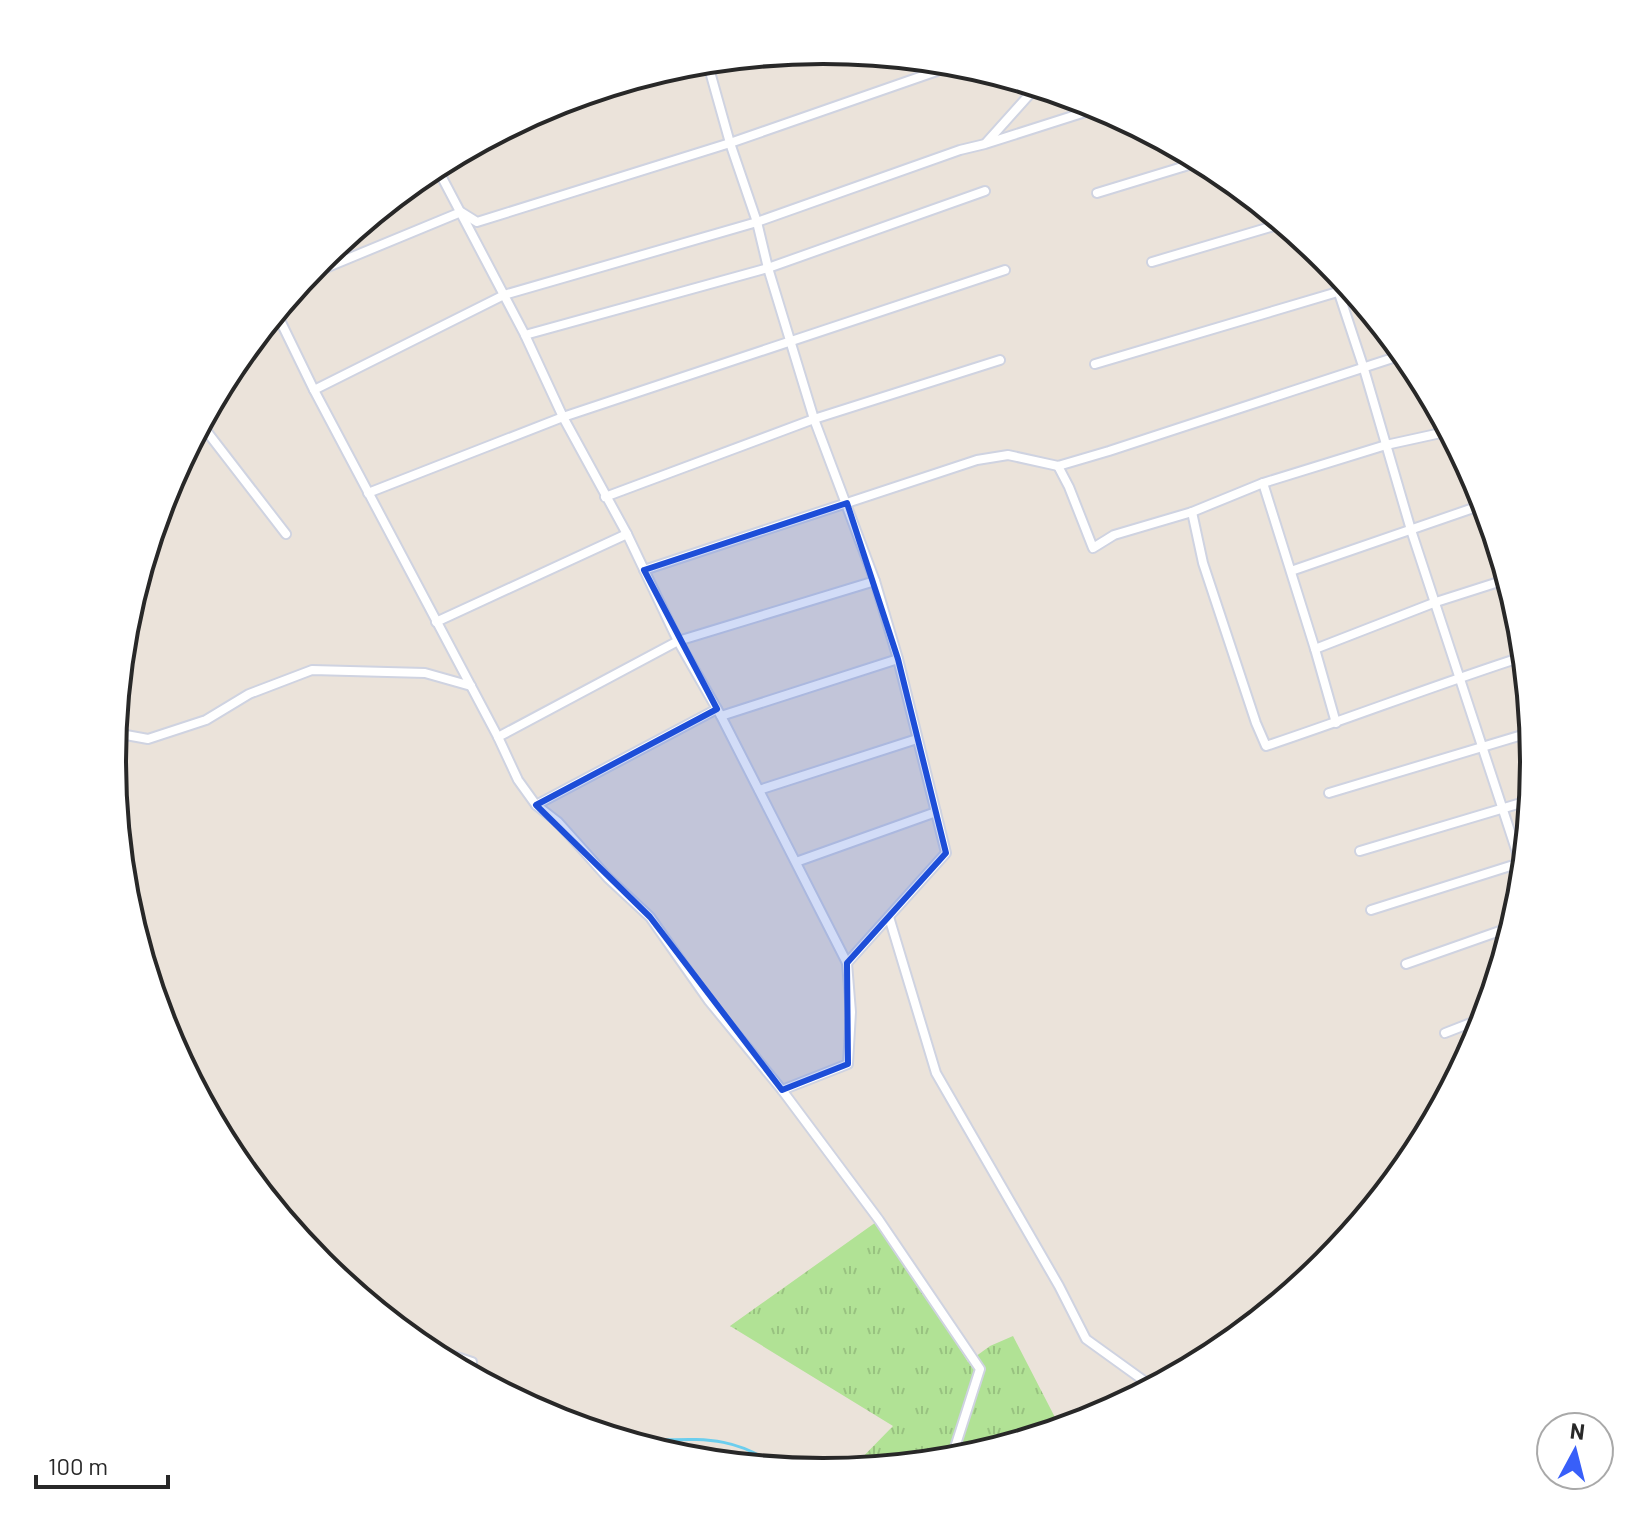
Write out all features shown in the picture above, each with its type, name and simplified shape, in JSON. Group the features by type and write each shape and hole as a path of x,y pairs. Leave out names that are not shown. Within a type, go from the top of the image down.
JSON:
{"street":[{"path":"710,73 814,419 875,581 898,659 946,853 847,963"},
{"path":"461,212 477,222 730,143 932,73"},
{"path":"985,144 1029,95"},
{"path":"314,390 504,295 757,222 960,150 1081,113"},
{"path":"1097,193 1186,166"},
{"path":"442,178 525,335 563,417 627,534 678,641 719,713 847,963 851,1012 848,1064 782,1090"},
{"path":"525,335 768,268 985,191"},
{"path":"334,265 461,212"},
{"path":"1152,262 1271,227"},
{"path":"368,493 563,417 1005,270"},
{"path":"1095,364 1339,292"},
{"path":"1339,292 1411,530 1516,843"},
{"path":"281,323 518,780 536,805 558,822 608,878 650,917 709,1001 782,1090 879,1220 980,1369 955,1447"},
{"path":"644,570 977,460 1008,455 1058,466 1392,359"},
{"path":"605,497 814,419 1000,360"},
{"path":"208,433 286,534"},
{"path":"1058,466 1093,548 1114,535 1192,512 1263,483 1386,445 1439,433"},
{"path":"1263,483 1336,723"},
{"path":"1291,571 1473,508"},
{"path":"1192,512 1203,563 1266,746 1513,660"},
{"path":"436,622 627,534"},
{"path":"498,737 678,641 875,581"},
{"path":"1315,649 1436,602 1497,582"},
{"path":"536,805 719,713 898,659"},
{"path":"127,735 148,739 206,720 249,694 312,670 425,673 471,686"},
{"path":"1329,793 1520,736"},
{"path":"759,790 917,739"},
{"path":"1360,851 1520,803"},
{"path":"796,862 936,812"},
{"path":"1371,910 1513,865"},
{"path":"889,917 936,1073 1059,1286 1086,1339 1144,1381"},
{"path":"1406,964 1500,931"},
{"path":"1445,1033 1470,1023"}],"highlighted area":[{"path":"847,503 898,659 946,853 847,963 848,1064 782,1090 650,917 536,805 717,709 644,570"}],"green space":[{"path":"879,1220 968,1362 990,1346 1013,1336 1056,1419 960,1446 862,1458 893,1426 730,1326"}],"waterway":[{"path":"663,1440 720,1442 761,1456"}]}
